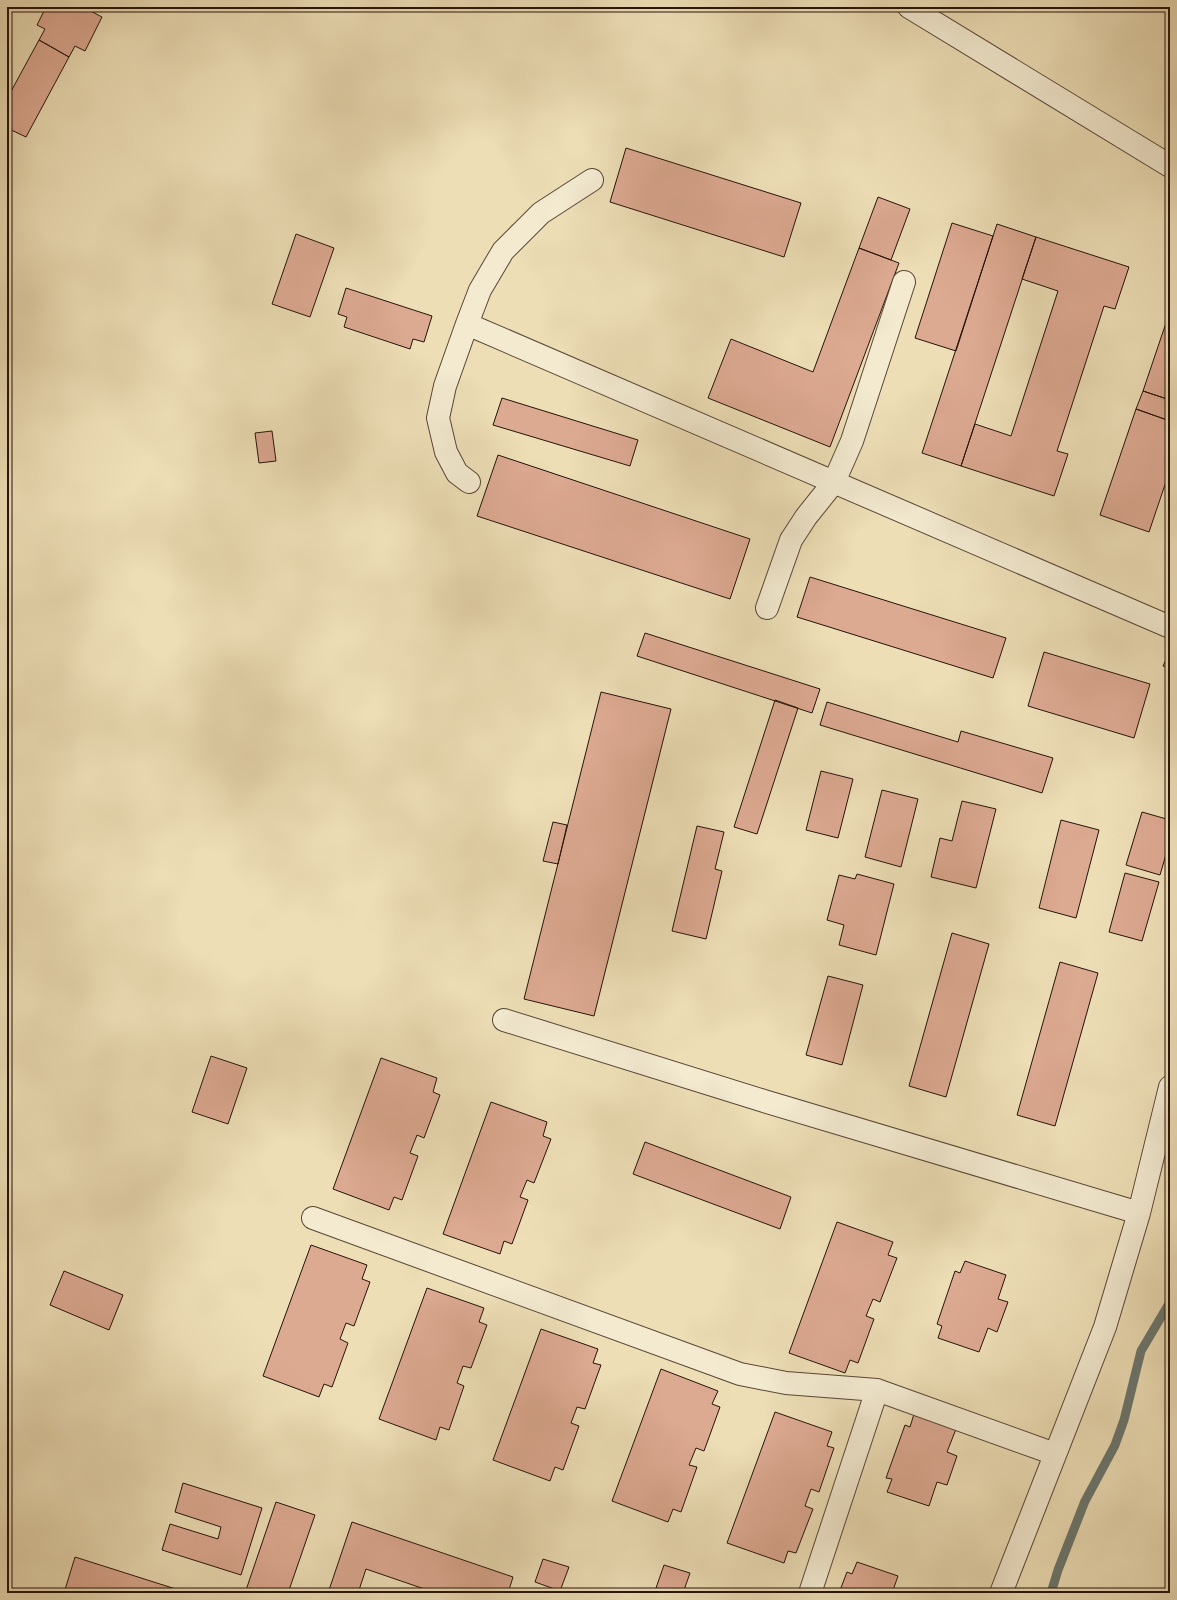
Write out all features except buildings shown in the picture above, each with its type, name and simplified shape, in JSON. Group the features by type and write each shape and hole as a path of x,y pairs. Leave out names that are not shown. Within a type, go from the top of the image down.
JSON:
{"street":[{"path":"909,7 1170,166"},
{"path":"469,482 457,473 446,452 438,418 445,386 480,290 503,251 541,213 592,180"},
{"path":"767,608 791,540 806,517 834,482 852,440 904,282"},
{"path":"467,324 1170,628"},
{"path":"504,1020 772,1103 1139,1213"},
{"path":"1001,1593 1105,1327 1139,1213 1170,1087"},
{"path":"313,1218 740,1374 786,1383 877,1390 1055,1454"},
{"path":"810,1593 877,1390"}],"waterway":[{"path":"1051,1593 1058,1570 1085,1501 1115,1445 1124,1420 1141,1351 1170,1302"}]}
